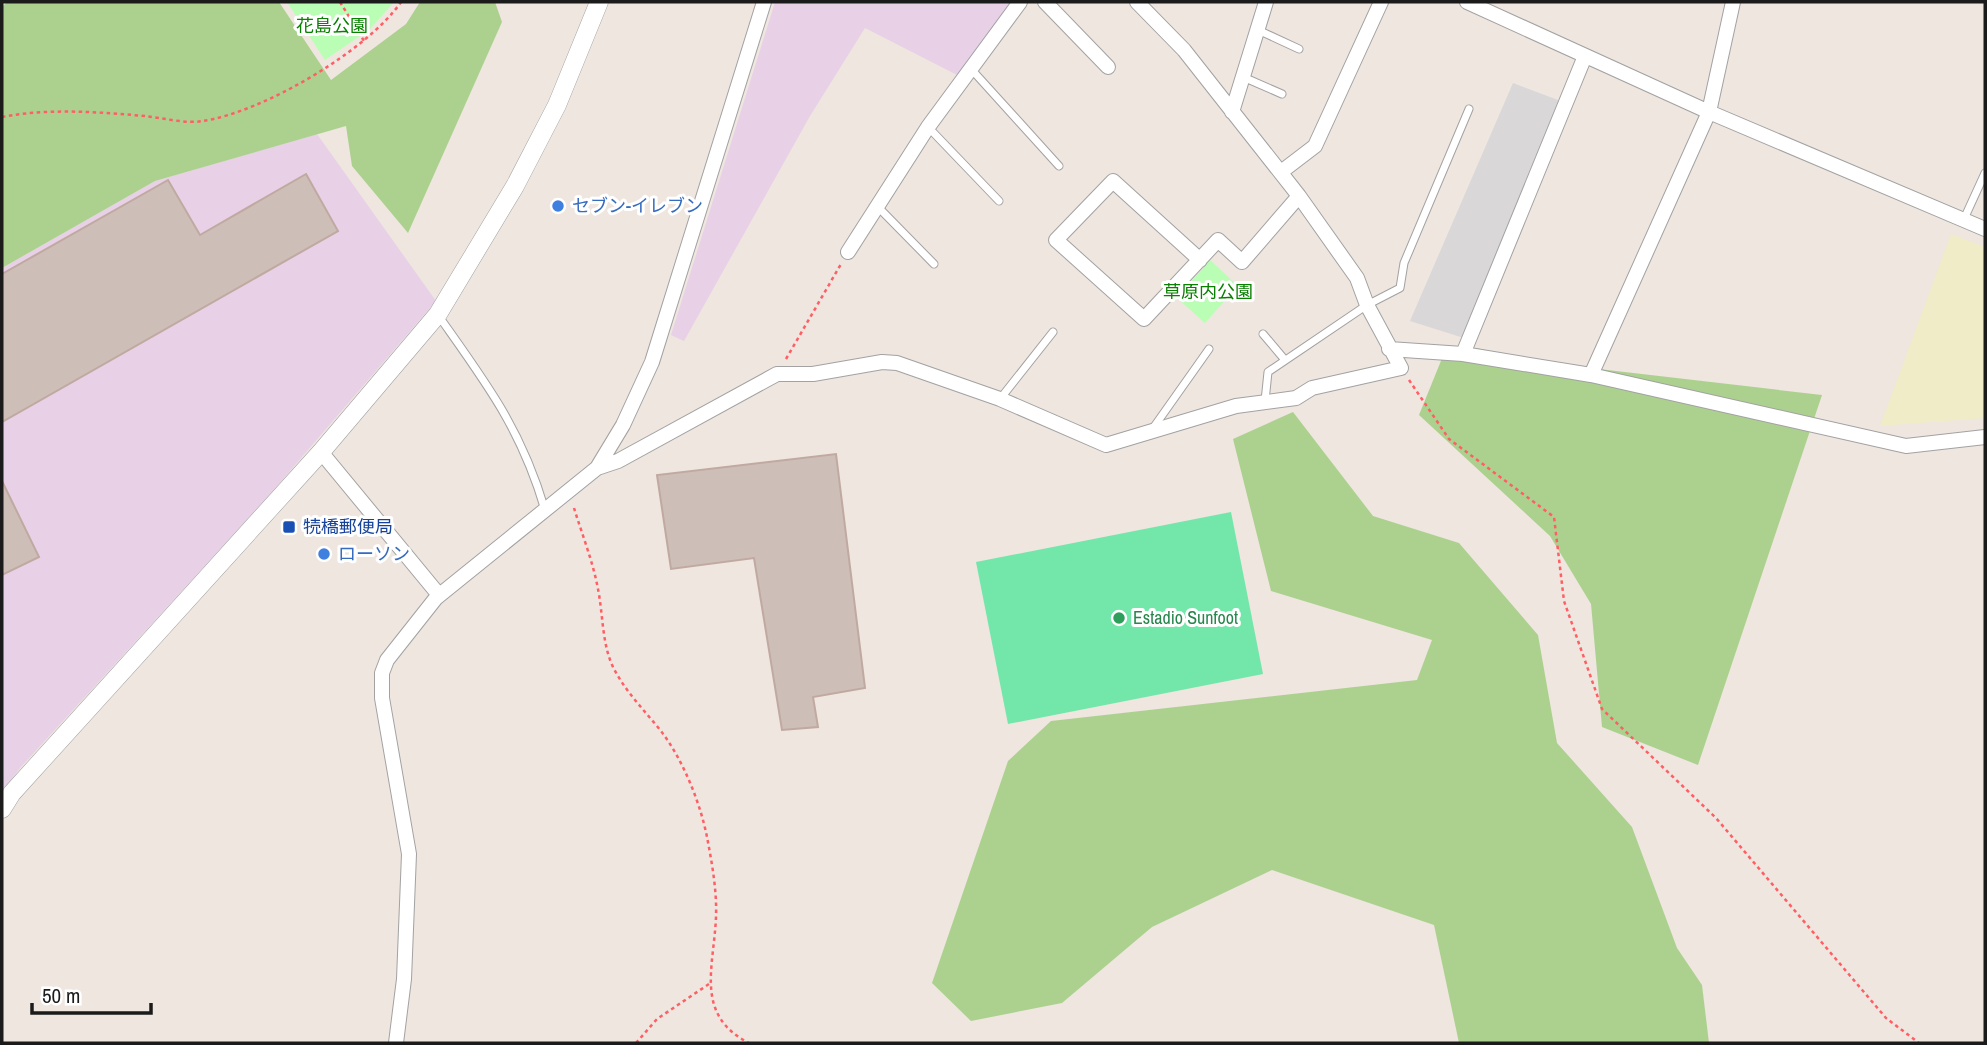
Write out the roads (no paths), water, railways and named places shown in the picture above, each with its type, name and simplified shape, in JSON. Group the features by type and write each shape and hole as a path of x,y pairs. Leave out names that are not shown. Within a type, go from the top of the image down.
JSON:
{"street":[{"path":"2,809 12,793 321,452 438,314 515,186 557,105 599,2"},
{"path":"396,1043 404,979 409,854 382,698 382,673 387,660 401,640 439,596 597,468 623,425 652,362 764,2"},
{"path":"848,252 928,127 1020,2"},
{"path":"1045,2 1108,67"},
{"path":"597,468 618,461 777,374 813,374 883,362 897,363 1000,399 1105,445 1236,406 1296,398 1312,388 1401,368 1367,305 1357,278 1299,195 1184,50 1137,2"},
{"path":"1232,112 1266,2"},
{"path":"1281,172 1315,146 1381,2"},
{"path":"1467,2 1709,112 1985,229"},
{"path":"1591,375 1709,112 1733,2"},
{"path":"1463,354 1586,56"},
{"path":"1200,260 1113,181 1056,240 1144,319 1200,260 1218,240 1242,262 1299,195"},
{"path":"1389,349 1463,354 1591,375 1906,446 1985,437"},
{"path":"321,452 439,596"}],"lane":[{"path":"1257,30 1299,49"},
{"path":"972,70 1059,166"},
{"path":"1243,77 1282,94"},
{"path":"1265,401 1268,372 1367,305 1400,288 1404,263 1469,109"},
{"path":"928,127 999,201"},
{"path":"1964,219 1985,173"},
{"path":"877,206 934,264"},
{"path":"438,314 505,411 520,439 545,510"},
{"path":"1000,399 1053,332"},
{"path":"1264,334 1286,360"},
{"path":"1150,431 1209,349"}],"place":[{"name":"セブン-イレブン","path":"558,206"},
{"name":"㸿橋郵便局","path":"289,527"},
{"name":"ローソン","path":"324,554"},
{"name":"Estadio Sunfoot","path":"1119,618"}],"park label":[{"name":"花島公園","path":"332,26"},
{"name":"草原内公園","path":"1208,292"}]}
